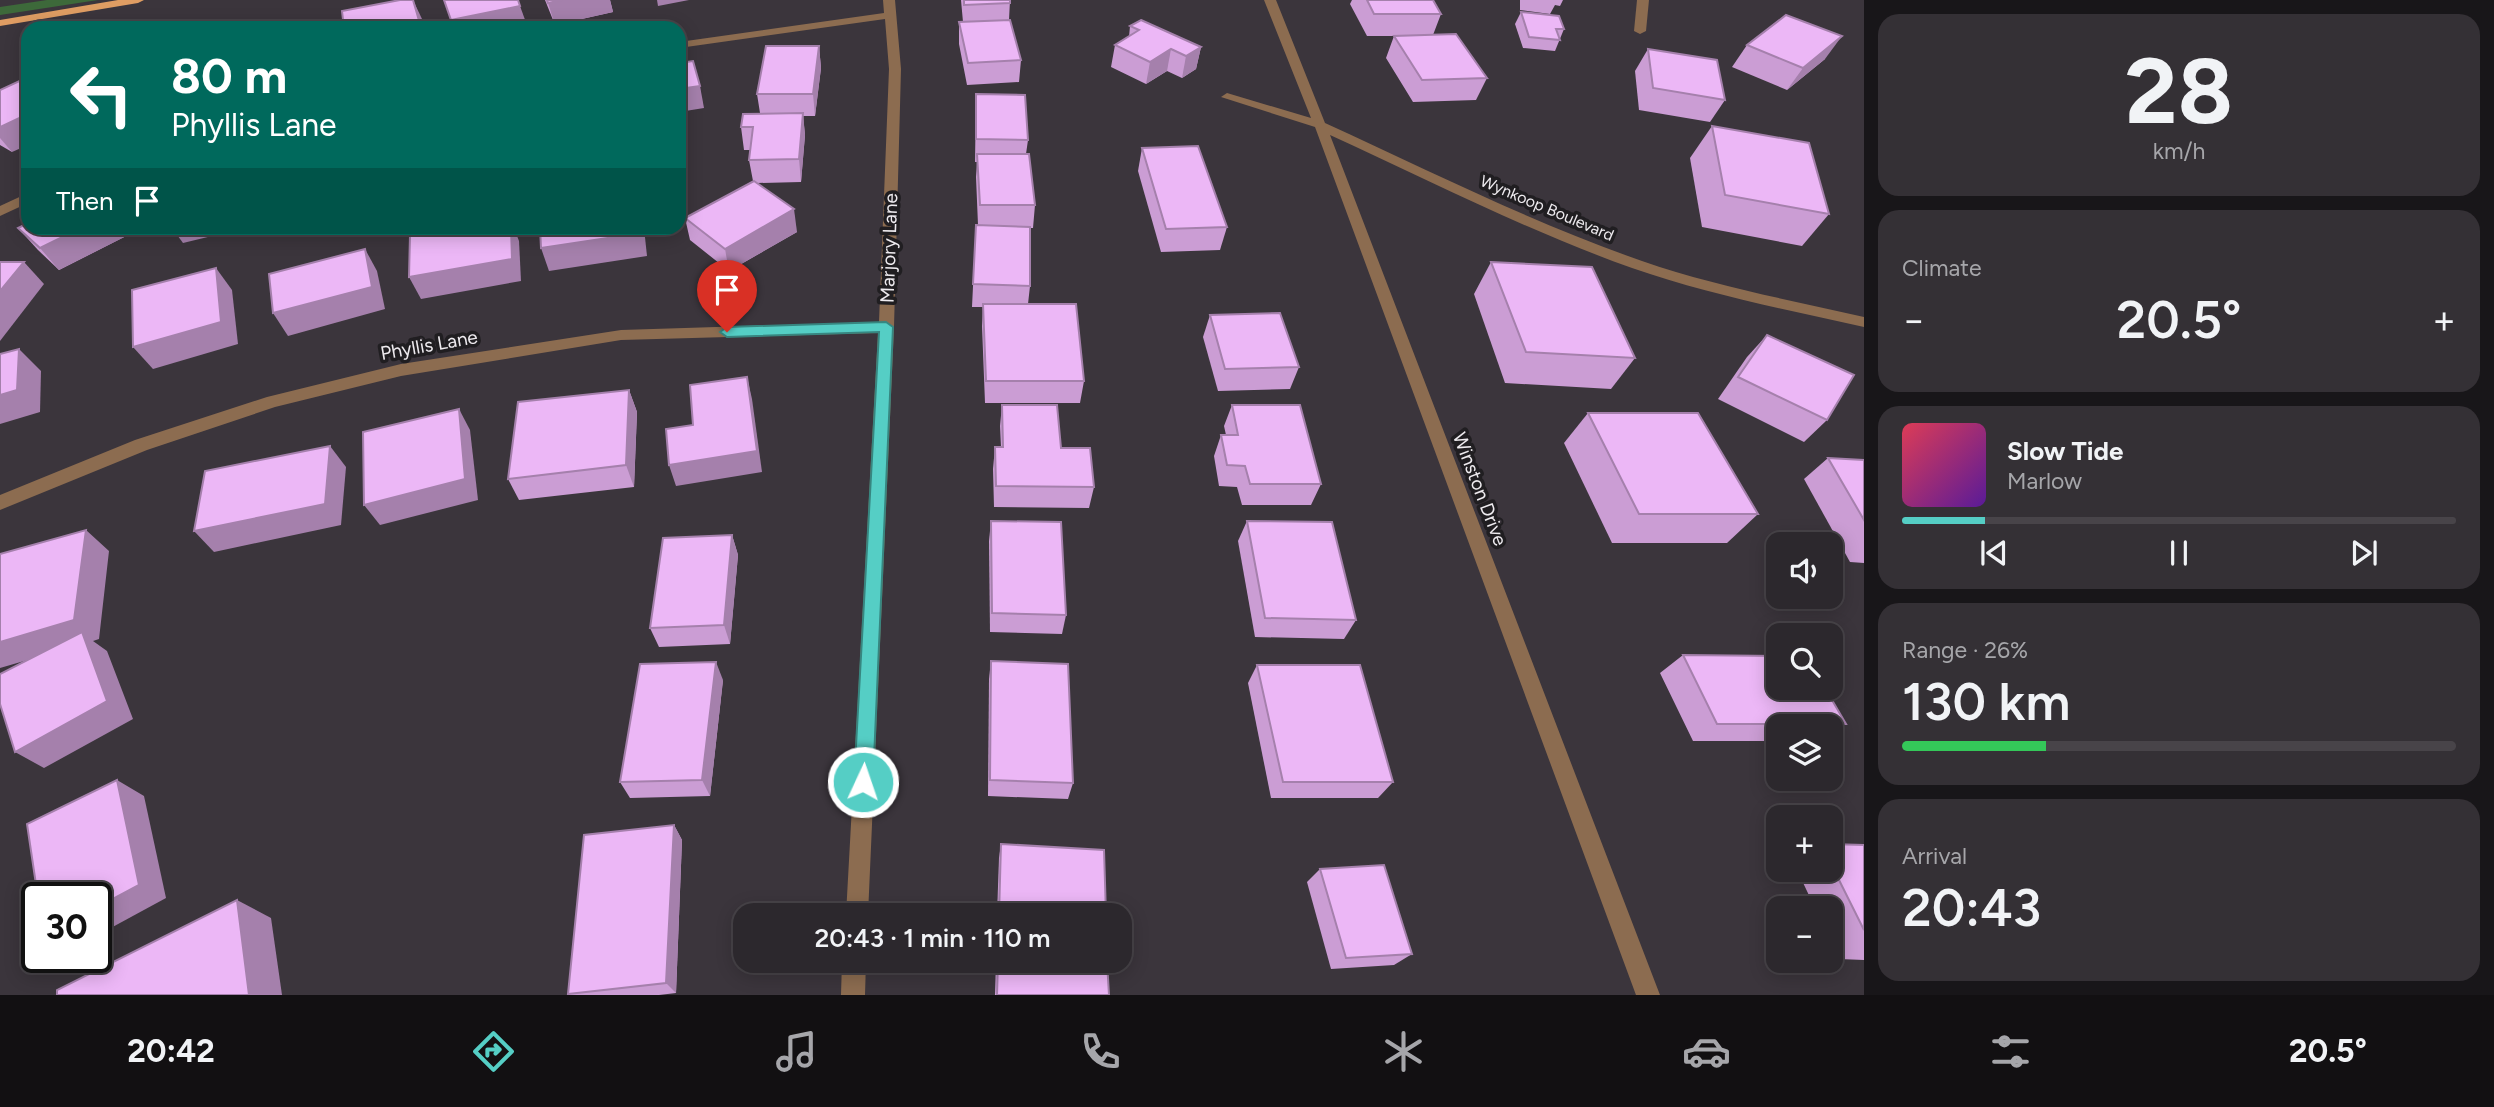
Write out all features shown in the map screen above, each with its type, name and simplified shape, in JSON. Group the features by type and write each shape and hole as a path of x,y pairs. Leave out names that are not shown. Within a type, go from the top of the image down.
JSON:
{"main road":[{"path":"0,23 138,0"}],"street":[{"name":"Winston Drive","path":"1270,0 1320,125 1648,995"},
{"path":"1640,31 1643,0"},
{"path":"686,44 890,8"},
{"name":"Marjory Lane","path":"858,903 886,327 895,69 890,8"},
{"name":"Wynkoop Boulevard","path":"1227,97 1320,125 1523,220 1639,265 1753,297 1864,323"},
{"path":"0,212 21,201"},
{"name":"Phyllis Lane","path":"0,503 154,440 273,401 401,370 621,335 886,327"},
{"path":"853,995 854,973"}],"green space":[{"path":"47,0 98,0 0,15 0,7"}],"building":[{"path":"413,0 419,21 343,21 342,11"},
{"path":"444,0 518,0 520,6 451,20"},
{"path":"964,0 1010,0 1010,3 964,5"},
{"path":"1367,0 1433,0 1441,14 1374,14"},
{"path":"1521,12 1559,16 1564,29 1556,29 1560,40 1529,37"},
{"path":"1786,15 1842,36 1803,68 1747,45"},
{"path":"1010,20 1021,60 968,63 959,22"},
{"path":"1141,20 1201,47 1186,56 1171,49 1150,62 1115,45 1139,30 1130,26"},
{"path":"1456,34 1487,78 1422,80 1394,36"},
{"path":"766,46 819,46 813,94 757,94"},
{"path":"1648,49 1717,60 1725,100 1653,88"},
{"path":"693,61 700,86 686,88 686,62"},
{"path":"21,80 21,117 0,127 0,90"},
{"path":"976,94 1025,95 1028,140 976,139"},
{"path":"803,113 799,159 749,160 753,127 741,127 743,114"},
{"path":"1712,126 1809,143 1829,214 1725,195"},
{"path":"1198,146 1227,227 1166,229 1142,148"},
{"path":"977,154 1029,154 1035,205 980,205"},
{"path":"754,181 794,209 725,249 686,217"},
{"path":"976,225 1030,227 1030,286 973,284"},
{"path":"26,235 67,235 40,248"},
{"path":"410,235 511,235 512,259 409,277"},
{"path":"540,235 628,235 541,248"},
{"path":"365,249 372,287 273,313 269,274"},
{"path":"0,262 24,262 0,291"},
{"path":"1491,262 1592,267 1635,358 1526,352"},
{"path":"216,268 221,322 133,347 132,290"},
{"path":"983,304 1076,304 1084,381 986,381"},
{"path":"1280,313 1299,367 1225,369 1210,315"},
{"path":"1767,335 1854,375 1827,420 1738,377"},
{"path":"19,349 17,390 0,395 0,354"},
{"path":"747,377 757,451 669,465 666,429 693,425 690,385"},
{"path":"629,390 626,465 508,479 518,402"},
{"path":"1002,405 1057,405 1061,448 1090,448 1094,487 996,486 995,447 1003,447"},
{"path":"1232,405 1300,405 1321,484 1250,484 1245,466 1227,465 1221,435 1238,435"},
{"path":"459,409 465,479 364,505 363,432"},
{"path":"1588,413 1698,413 1758,514 1639,514"},
{"path":"330,446 325,504 194,531 205,471"},
{"path":"1828,458 1864,460 1864,520"},
{"path":"991,521 1061,522 1066,615 992,613"},
{"path":"1247,521 1332,522 1356,620 1265,618"},
{"path":"86,530 74,620 0,642 0,554"},
{"path":"732,535 724,625 650,628 663,538"},
{"path":"82,632 107,701 15,752 0,704 0,674"},
{"path":"1683,655 1766,656 1766,700 1832,700 1840,714 1766,714 1766,724 1717,724"},
{"path":"991,661 1068,664 1073,783 990,780"},
{"path":"716,662 702,780 620,782 640,664"},
{"path":"1257,665 1360,665 1393,782 1283,782"},
{"path":"117,780 139,885 112,899 112,882 36,882 27,824"},
{"path":"674,825 666,983 568,994 584,835"},
{"path":"1001,844 1104,850 1106,903 999,903"},
{"path":"1843,844 1864,845 1864,930 1840,882 1843,882"},
{"path":"1384,865 1412,954 1346,958 1320,869"},
{"path":"237,900 249,995 57,995 57,990 91,973 112,973 112,962"},
{"path":"998,973 1108,973 1109,995 997,995"}],"route":[{"path":"727,332 886,327 863,782"}]}
